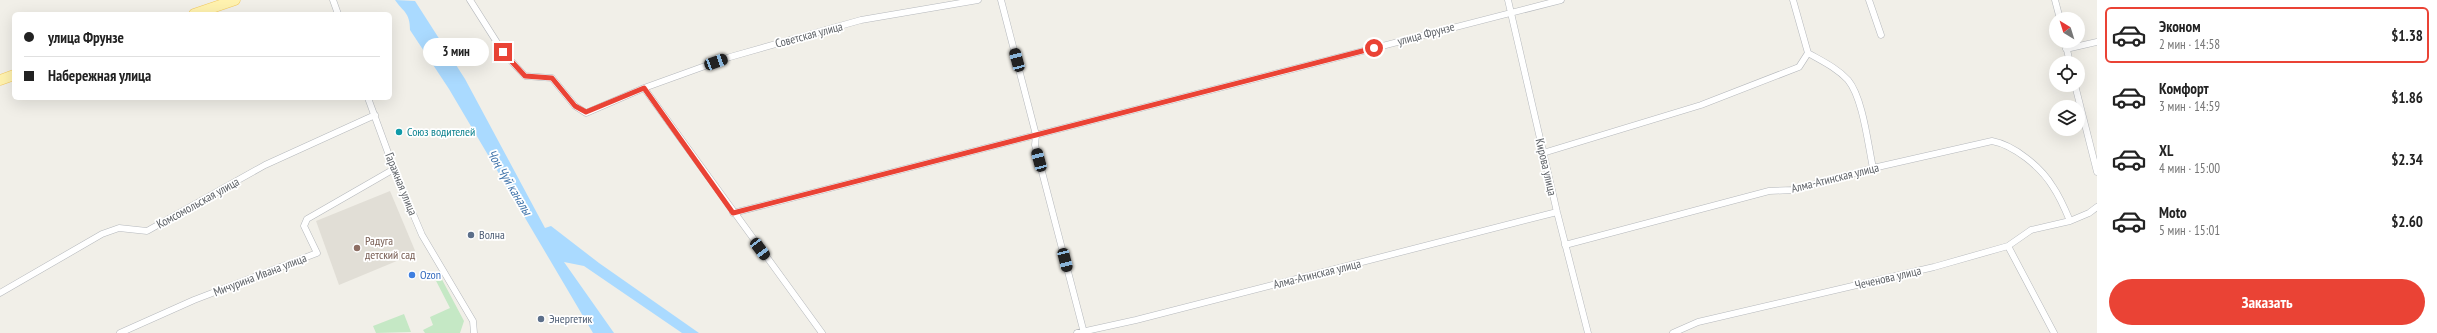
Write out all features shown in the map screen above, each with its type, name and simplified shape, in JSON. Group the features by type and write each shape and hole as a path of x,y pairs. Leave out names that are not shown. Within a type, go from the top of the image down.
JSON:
{"main road":[{"path":"200,12 235,0"},
{"path":"0,80 12,76"}],"street":[{"path":"333,0 337,12"},
{"name":"Советская улица","path":"470,0 503,52 525,76 552,78 575,106 586,112 644,88 730,56 861,20 978,0"},
{"path":"1001,0 1036,136 1035,145 1081,333"},
{"name":"Кирова улица","path":"1508,0 1557,212 1588,333"},
{"name":"улица Фрунзе","path":"733,213 1561,0"},
{"path":"1793,0 1808,53 1832,66 1848,81 1857,98 1873,168"},
{"path":"1869,0 1881,35"},
{"path":"2055,0 2058,12"},
{"path":"2068,56 2066,49 2097,42"},
{"path":"1543,153 1708,103 1799,68 1808,53"},
{"path":"644,88 733,213 822,333"},
{"path":"2077,92 2097,172"},
{"name":"Гаражная улица","path":"369,100 394,169 422,235 473,321 474,332"},
{"name":"Комсомольская улица","path":"0,293 102,234 118,228 147,231 265,165 375,115"},
{"name":"Алма-Атинская улица","path":"1565,245 1769,190 1793,190 1873,168 1992,141 2004,143 2015,149 2053,186 2070,221"},
{"name":"Мичурина Ивана улица","path":"120,333 194,300 317,253 304,226 307,219 394,169"},
{"name":"Чеченова улица","path":"1673,333 1698,322 1934,267 2008,246 2031,230 2070,221 2089,214 2097,207"},
{"name":"Алма-Атинская улица","path":"1081,333 1557,212"},
{"path":"2008,246 2054,333"}],"shaded area":[{"path":"390,191 416,253 339,285 316,221"}],"green space":[{"path":"438,272 464,321 460,333 425,333 423,330 433,325 430,317 450,308 433,275"},
{"path":"404,314 411,332 376,333 373,326"}],"water":[{"name":"Чоң Чүй каналы","path":"395,0 415,1 465,79 545,228 551,226 599,263 699,333 682,333 584,266 564,262 614,333 593,333 449,89 410,30 409,19 406,13"}],"place":[{"name":"Союз водителей","path":"399,132"},
{"name":"Волна","path":"471,235"},
{"name":"Радуга детский сад","path":"357,248"},
{"name":"Ozon","path":"412,275"},
{"name":"Энергетик","path":"541,319"}],"route":[{"path":"503,52 525,76 532,78 545,76 552,78 575,106 586,112 594,111 633,91 644,88 733,213 1374,48"}]}
